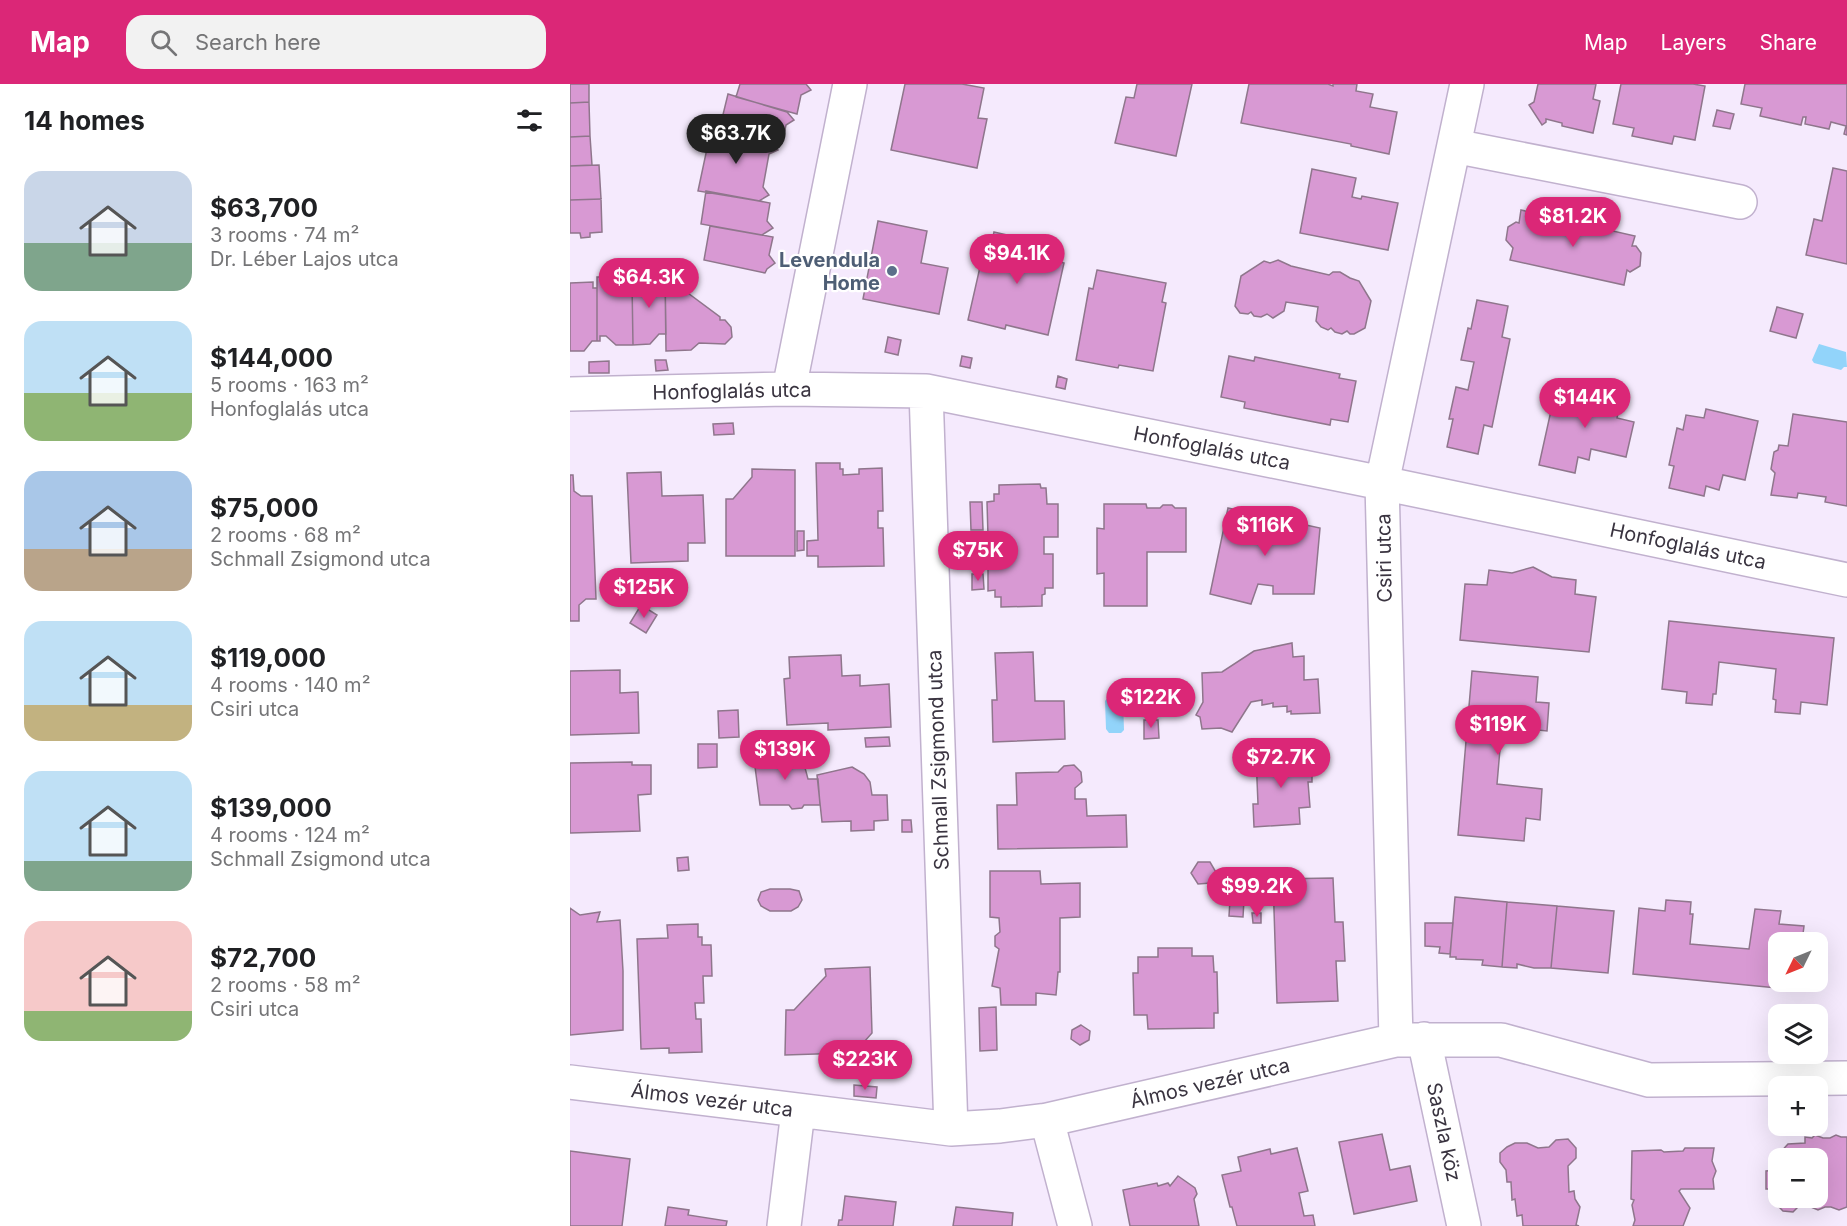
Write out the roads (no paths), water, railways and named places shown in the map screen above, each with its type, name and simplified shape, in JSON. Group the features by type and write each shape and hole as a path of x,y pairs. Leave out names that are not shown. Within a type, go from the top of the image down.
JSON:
{"street":[{"path":"789,389 850,84"},
{"name":"Csiri utca","path":"1410,1040 1382,483 1467,84"},
{"path":"1454,146 1740,202"},
{"name":"Honfoglalás utca","path":"570,394 789,389 926,391 1847,580"},
{"name":"Schmall Zsigmond utca","path":"926,391 951,1129"},
{"name":"Álmos vezér utca","path":"570,1082 798,1112 951,1129 1000,1126 1047,1119 1410,1040 1501,1040 1649,1080 1847,1078"},
{"name":"Saszla köz","path":"1410,1040 1464,1226"},
{"path":"784,1226 798,1112"},
{"path":"1047,1119 1075,1226"}],"water":[{"path":"1819,344 1846,352 1847,367 1841,370 1814,363 1812,360"},
{"path":"1120,696 1123,700 1124,730 1121,733 1109,733 1106,729 1105,701 1108,697"}],"place":[{"name":"Levendula Home","path":"892,271"}]}
